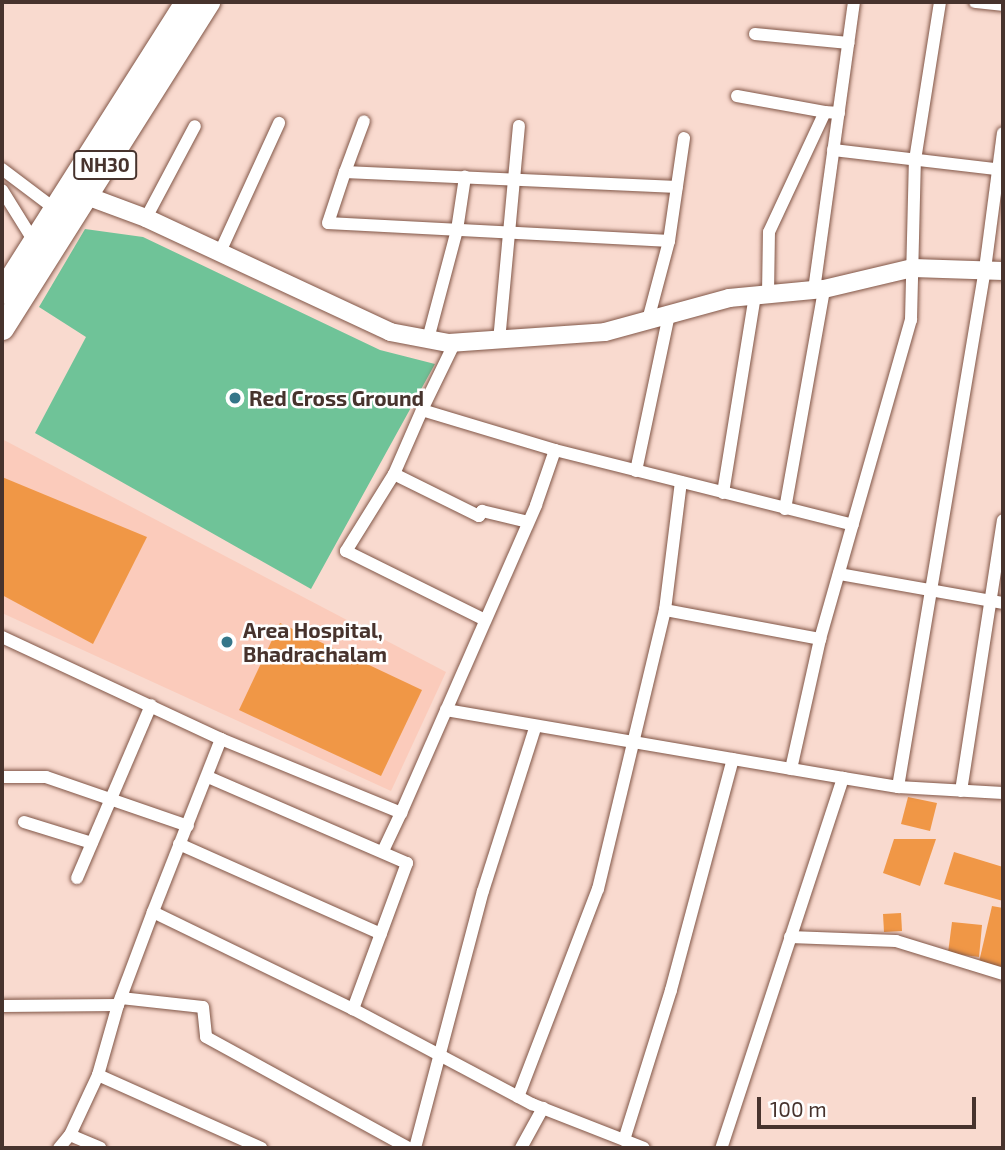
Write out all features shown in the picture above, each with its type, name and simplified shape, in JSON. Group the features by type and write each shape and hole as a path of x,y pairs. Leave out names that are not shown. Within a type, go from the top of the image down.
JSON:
{"highway":[{"name":"NH30","path":"78,193 186,2"},
{"name":"NH30","path":"2,328 42,247 208,2"},
{"name":"NH30","path":"2,292 42,247"}],"street":[{"path":"785,509 819,290 833,150 854,2"},
{"path":"791,769 820,639 911,320 915,160 940,2"},
{"path":"975,2 1003,5"},
{"path":"755,34 849,43"},
{"path":"737,96 839,114"},
{"path":"723,493 762,295 769,232 825,112"},
{"path":"364,121 328,223 669,241"},
{"path":"220,252 279,123"},
{"path":"146,218 195,126"},
{"path":"499,341 519,126"},
{"path":"898,787 931,590 994,270 1003,133"},
{"path":"648,320 669,241 684,138"},
{"path":"833,150 1001,169"},
{"path":"2,169 63,215"},
{"path":"345,172 677,187"},
{"path":"428,339 457,230 465,177"},
{"path":"2,190 42,247"},
{"path":"78,193 146,218 390,332 455,342 605,332 669,314 762,295 819,290 913,268 994,270"},
{"path":"636,471 669,314"},
{"path":"455,342 394,474 346,551 485,620"},
{"path":"422,410 555,450 852,526"},
{"path":"383,851 528,522 555,450"},
{"path":"394,474 479,516 482,511 528,522"},
{"path":"518,1097 598,889 631,742 665,610 681,482"},
{"path":"961,790 997,602 1003,520"},
{"path":"839,574 997,602"},
{"path":"665,610 820,639"},
{"path":"2,637 221,739 401,813"},
{"path":"77,878 151,705"},
{"path":"446,710 535,729 631,742 898,787 1003,793"},
{"path":"415,1148 483,891 535,729"},
{"path":"59,1148 70,1135 98,1075 119,1002 221,739"},
{"path":"624,1140 671,990 733,759"},
{"path":"2,778 46,777 110,802 188,826"},
{"path":"208,777 407,863 353,1009"},
{"path":"721,1148 843,778"},
{"path":"24,822 92,844"},
{"path":"179,844 381,934"},
{"path":"153,912 353,1009 518,1097 644,1148"},
{"path":"790,937 896,941 1003,974"},
{"path":"2,1006 119,1002 203,1007 206,1038 409,1148"},
{"path":"98,1075 261,1148"},
{"path":"521,1148 542,1108"},
{"path":"70,1135 100,1148"}],"shaded area":[{"name":"Area Hospital, Bhadrachalam","path":"2,439 446,672 391,791 2,613"}],"green space":[{"name":"Red Cross Ground","path":"85,229 143,237 380,350 435,364 311,589 35,433 86,337 39,307"}],"building":[{"path":"2,477 147,537 93,644 2,595"},
{"path":"280,623 422,690 381,776 239,710"},
{"path":"908,797 937,803 930,831 901,824"},
{"path":"894,839 936,839 920,886 883,873"},
{"path":"954,852 1003,867 1003,901 944,884"},
{"path":"992,906 1003,908 1003,967 979,962"},
{"path":"901,913 902,931 884,932 883,914"},
{"path":"952,922 982,925 979,957 948,953"}],"place":[{"name":"Red Cross Ground","path":"235,398"},
{"name":"Area Hospital, Bhadrachalam","path":"227,642"}]}
